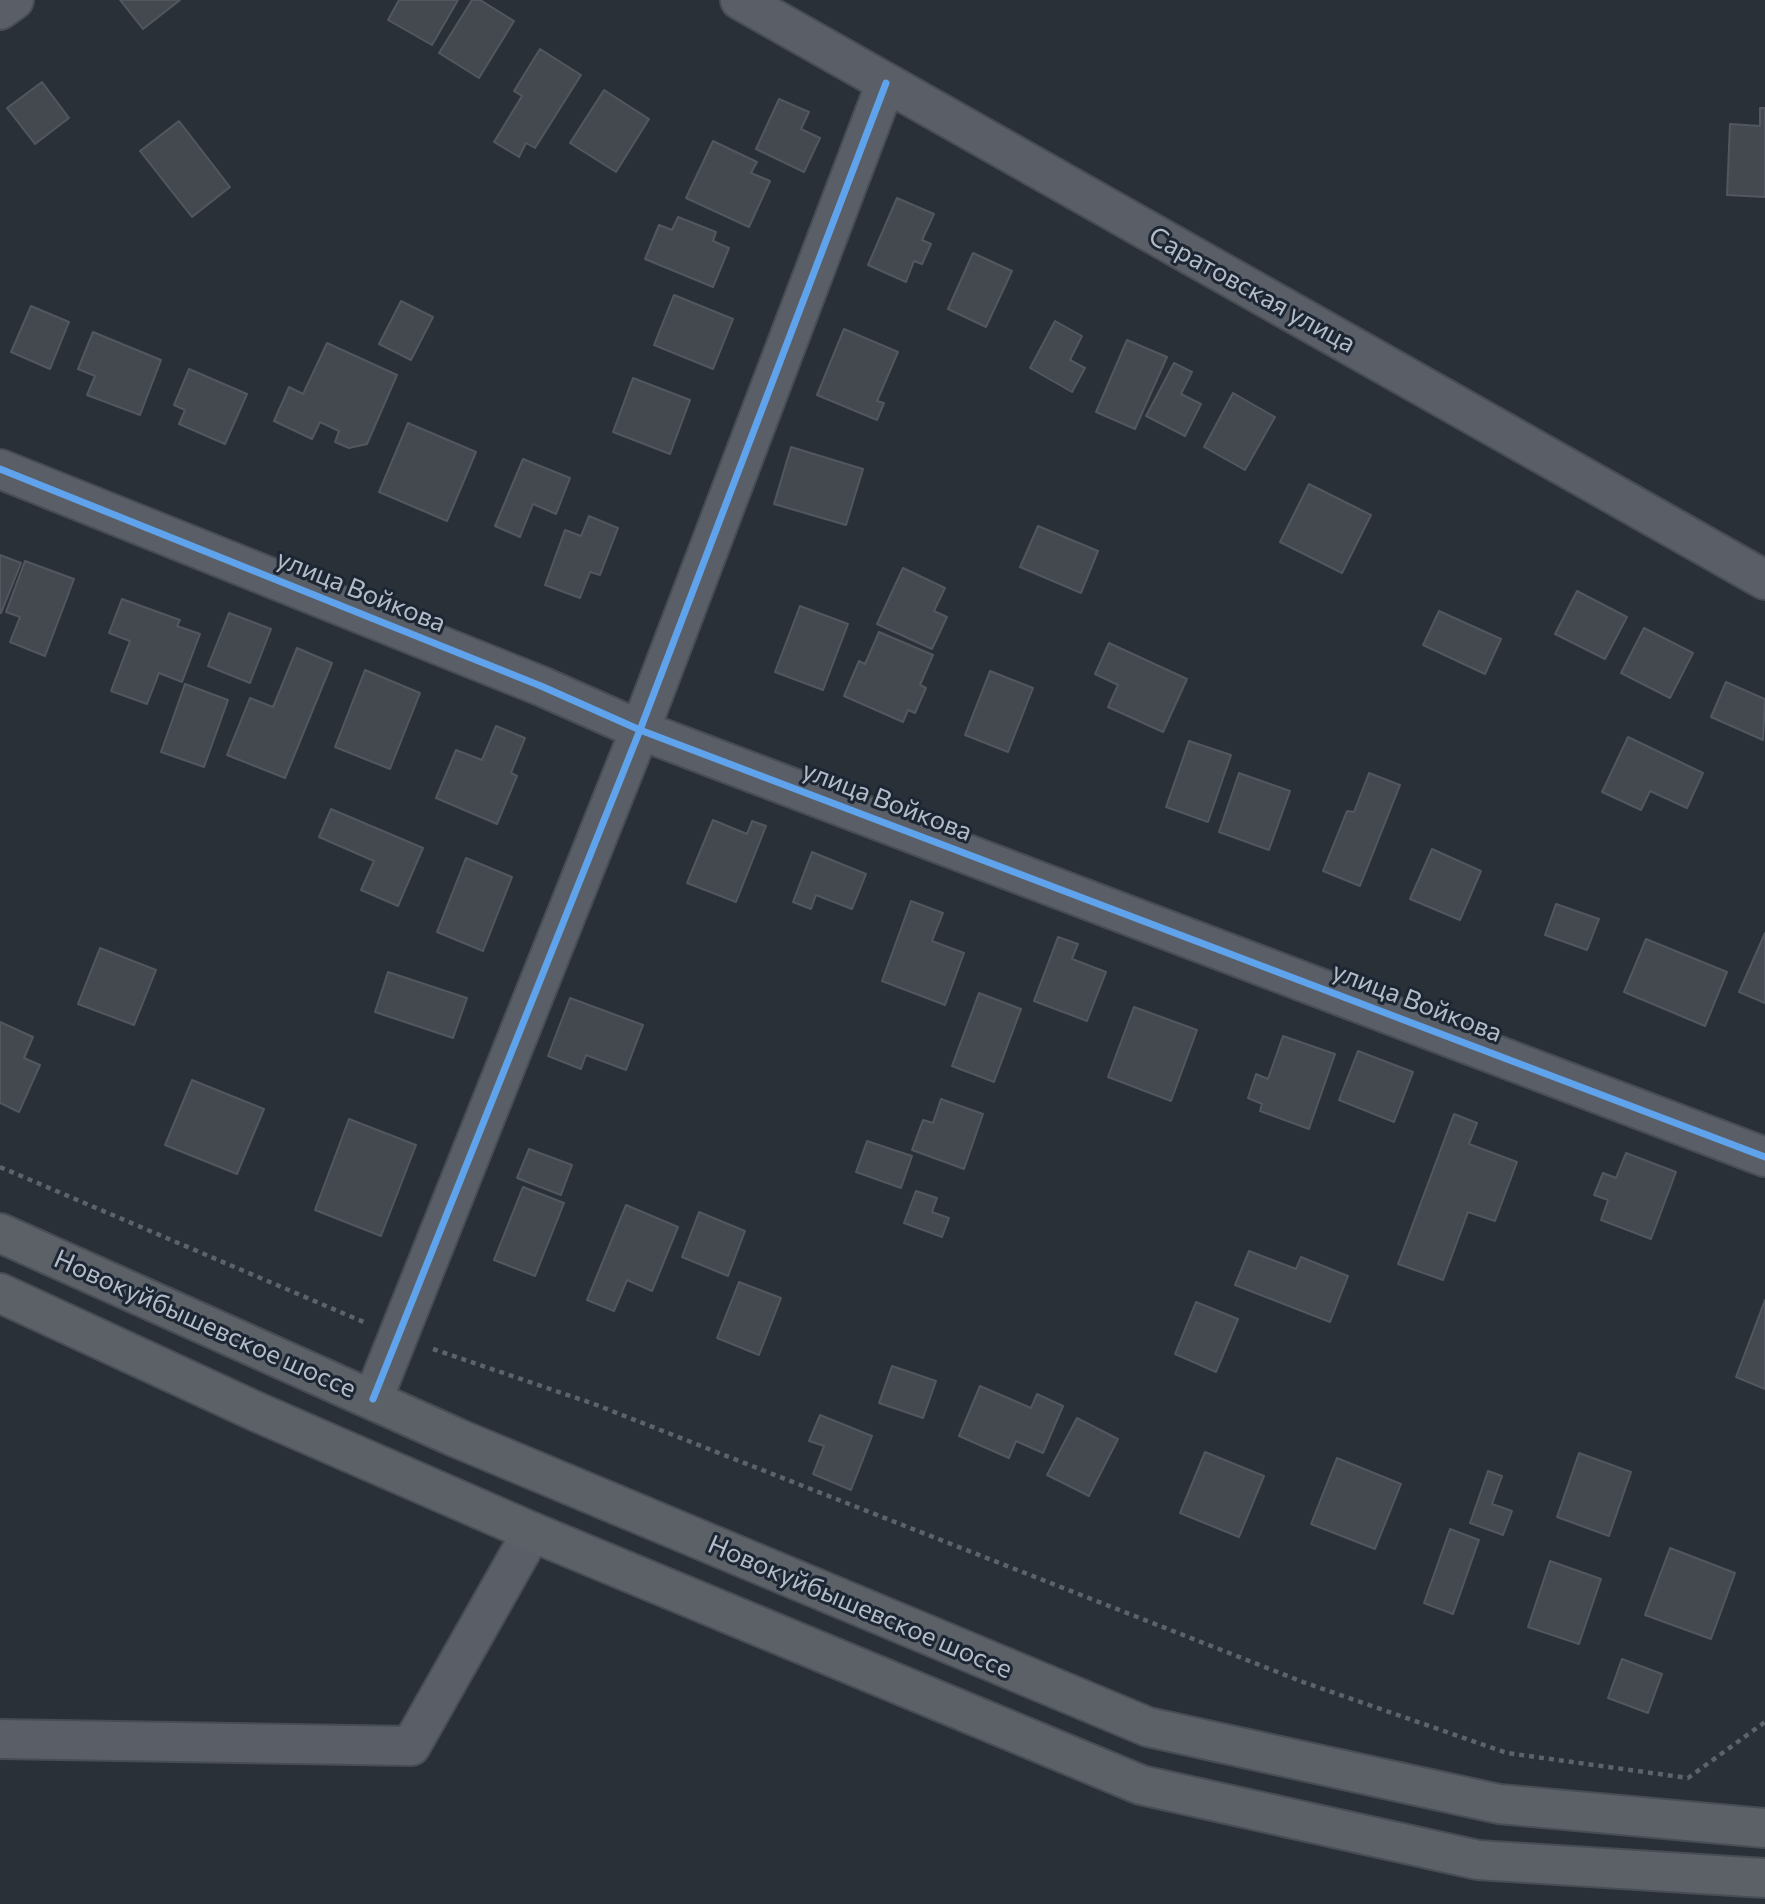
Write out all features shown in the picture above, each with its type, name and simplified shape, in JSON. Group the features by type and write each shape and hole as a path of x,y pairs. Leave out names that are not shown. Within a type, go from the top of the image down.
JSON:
{"main road":[{"name":"Новокуйбышевское шоссе","path":"0,1233 457,1438 1148,1727 1499,1804 1765,1828"},
{"path":"0,1293 257,1412 532,1532 1141,1785 1478,1860 1765,1878"}],"street":[{"path":"0,10 14,0"},
{"name":"Саратовская улица","path":"740,0 1765,580"},
{"path":"373,1399 640,730 886,83"},
{"name":"улица Войкова","path":"0,469 541,686 640,730 1765,1157"},
{"path":"0,1739 411,1746 532,1532"}],"path":[{"path":"0,1167 399,1336 594,1404 1303,1682 1507,1753 1688,1778 1765,1721"}],"building":[{"path":"120,0 180,0 143,29"},
{"path":"399,0 458,0 432,45 388,20"},
{"path":"472,0 480,0 514,21 479,78 439,53"},
{"path":"540,49 581,75 535,148 526,143 519,157 494,142 522,96 514,91"},
{"path":"42,82 69,118 35,144 7,108"},
{"path":"604,90 649,119 616,172 570,143"},
{"path":"779,99 809,112 801,129 820,138 804,172 756,149"},
{"path":"1760,108 1765,108 1765,197 1727,195 1730,124 1760,126"},
{"path":"179,121 230,187 192,217 140,151"},
{"path":"713,141 757,162 751,173 770,181 749,227 686,198"},
{"path":"897,198 934,214 922,240 931,244 922,264 914,261 906,282 868,265"},
{"path":"678,217 716,232 713,241 729,248 713,287 645,259 659,225 672,230"},
{"path":"973,253 1012,271 986,327 948,309"},
{"path":"674,295 733,319 713,369 654,345"},
{"path":"401,301 433,317 411,360 379,344"},
{"path":"31,306 69,322 50,369 11,352"},
{"path":"1055,321 1082,336 1070,360 1085,368 1072,392 1030,368"},
{"path":"844,329 898,352 877,401 884,403 877,420 817,395"},
{"path":"93,332 161,360 140,415 87,395 95,376 78,369"},
{"path":"1127,340 1167,357 1135,429 1096,412"},
{"path":"327,343 397,375 367,444 349,448 335,442 339,431 320,422 312,439 274,421 289,387 303,394"},
{"path":"1174,363 1192,372 1181,394 1201,404 1185,436 1146,416"},
{"path":"189,369 247,394 225,444 179,424 185,410 174,405"},
{"path":"633,378 690,400 670,454 613,432"},
{"path":"1233,393 1275,417 1245,470 1204,447"},
{"path":"408,423 476,452 447,521 379,492"},
{"path":"791,447 863,469 846,525 774,504"},
{"path":"523,459 570,478 556,514 533,504 520,537 495,526"},
{"path":"1309,484 1371,515 1342,573 1280,542"},
{"path":"589,516 618,528 600,575 590,572 580,598 545,585 565,530 581,536"},
{"path":"1038,526 1098,551 1081,593 1020,567"},
{"path":"0,555 21,563 1,613 0,613"},
{"path":"25,561 74,579 45,656 10,642 20,617 6,612"},
{"path":"903,568 945,588 934,611 947,617 932,649 877,624"},
{"path":"1577,591 1627,617 1605,659 1555,634"},
{"path":"122,599 180,620 177,626 200,634 182,682 159,673 147,704 111,691 130,641 109,633"},
{"path":"800,606 848,624 823,690 775,672"},
{"path":"1439,611 1501,639 1485,674 1423,645"},
{"path":"229,613 271,629 250,683 208,666"},
{"path":"1644,628 1693,653 1670,698 1621,673"},
{"path":"879,632 933,655 920,685 926,688 915,713 908,710 903,722 844,696 859,661 865,664"},
{"path":"1109,643 1187,679 1163,732 1108,707 1118,685 1095,674"},
{"path":"297,648 332,663 285,778 227,755 250,698 273,707"},
{"path":"365,670 420,693 390,769 335,747"},
{"path":"990,671 1033,688 1008,752 965,735"},
{"path":"1726,682 1765,699 1763,740 1711,717"},
{"path":"185,684 228,700 204,767 161,752"},
{"path":"496,726 525,738 511,773 517,776 497,824 436,798 456,750 482,760"},
{"path":"1628,737 1703,773 1687,808 1650,791 1641,810 1602,792"},
{"path":"1189,741 1231,755 1208,822 1166,807"},
{"path":"1239,773 1290,791 1269,850 1219,832"},
{"path":"1369,773 1400,785 1360,886 1323,871 1347,811 1354,812"},
{"path":"331,809 423,848 398,906 361,890 374,861 319,837"},
{"path":"713,820 747,834 752,821 766,826 736,902 687,883"},
{"path":"1432,849 1481,871 1460,920 1410,899"},
{"path":"812,852 866,874 852,909 816,895 811,909 793,902"},
{"path":"466,858 512,877 483,951 437,932"},
{"path":"911,901 943,913 932,941 964,953 945,1005 882,981"},
{"path":"1556,904 1599,919 1587,950 1545,935"},
{"path":"1765,933 1765,1003 1739,992"},
{"path":"1058,937 1078,944 1072,959 1106,972 1087,1021 1034,1001"},
{"path":"1646,939 1727,972 1705,1026 1624,992"},
{"path":"100,948 156,970 134,1025 78,1004"},
{"path":"388,972 467,998 453,1038 375,1012"},
{"path":"979,993 1021,1009 994,1082 952,1066"},
{"path":"570,998 643,1025 626,1070 586,1055 581,1069 548,1056"},
{"path":"1134,1007 1197,1030 1171,1101 1108,1077"},
{"path":"0,1022 33,1037 24,1058 40,1065 19,1112 0,1103"},
{"path":"1283,1036 1335,1054 1309,1129 1260,1111 1262,1104 1248,1098 1256,1074 1268,1079"},
{"path":"1358,1051 1413,1072 1394,1122 1339,1100"},
{"path":"192,1080 264,1109 237,1174 165,1145"},
{"path":"941,1099 983,1114 964,1169 912,1150 923,1120 933,1123"},
{"path":"1454,1114 1477,1123 1469,1144 1517,1162 1495,1221 1468,1212 1443,1280 1398,1264"},
{"path":"349,1119 416,1145 381,1236 315,1210"},
{"path":"867,1141 912,1156 901,1188 856,1172"},
{"path":"529,1149 572,1165 561,1195 517,1178"},
{"path":"1626,1153 1676,1172 1651,1239 1601,1220 1608,1200 1594,1195 1603,1173 1616,1178"},
{"path":"523,1187 564,1203 535,1276 494,1260"},
{"path":"916,1191 937,1198 932,1212 949,1218 942,1237 904,1223"},
{"path":"626,1205 678,1227 652,1291 627,1280 614,1311 587,1300"},
{"path":"699,1212 745,1231 728,1276 682,1257"},
{"path":"1249,1251 1296,1269 1301,1257 1348,1276 1330,1322 1235,1285"},
{"path":"739,1282 781,1298 759,1355 717,1338"},
{"path":"1765,1300 1765,1389 1736,1377"},
{"path":"1196,1302 1238,1319 1216,1372 1175,1354"},
{"path":"892,1366 936,1381 923,1418 879,1403"},
{"path":"980,1386 1031,1408 1037,1394 1063,1406 1043,1453 1016,1441 1009,1458 959,1436"},
{"path":"820,1415 872,1436 851,1490 813,1474 824,1446 809,1441"},
{"path":"1077,1418 1118,1439 1089,1496 1047,1475"},
{"path":"1205,1452 1264,1476 1239,1537 1180,1513"},
{"path":"1579,1453 1631,1472 1609,1536 1557,1517"},
{"path":"1337,1458 1401,1484 1375,1549 1311,1524"},
{"path":"1488,1471 1502,1476 1492,1504 1512,1511 1503,1535 1470,1523"},
{"path":"1450,1529 1479,1540 1453,1614 1424,1603"},
{"path":"1670,1548 1735,1573 1711,1639 1645,1615"},
{"path":"1550,1561 1601,1579 1579,1644 1528,1627"},
{"path":"1622,1659 1662,1674 1648,1713 1608,1698"}],"cycle path":[{"path":"373,1399 640,730 886,83"},
{"path":"0,469 541,686 640,730 1765,1157"}]}
